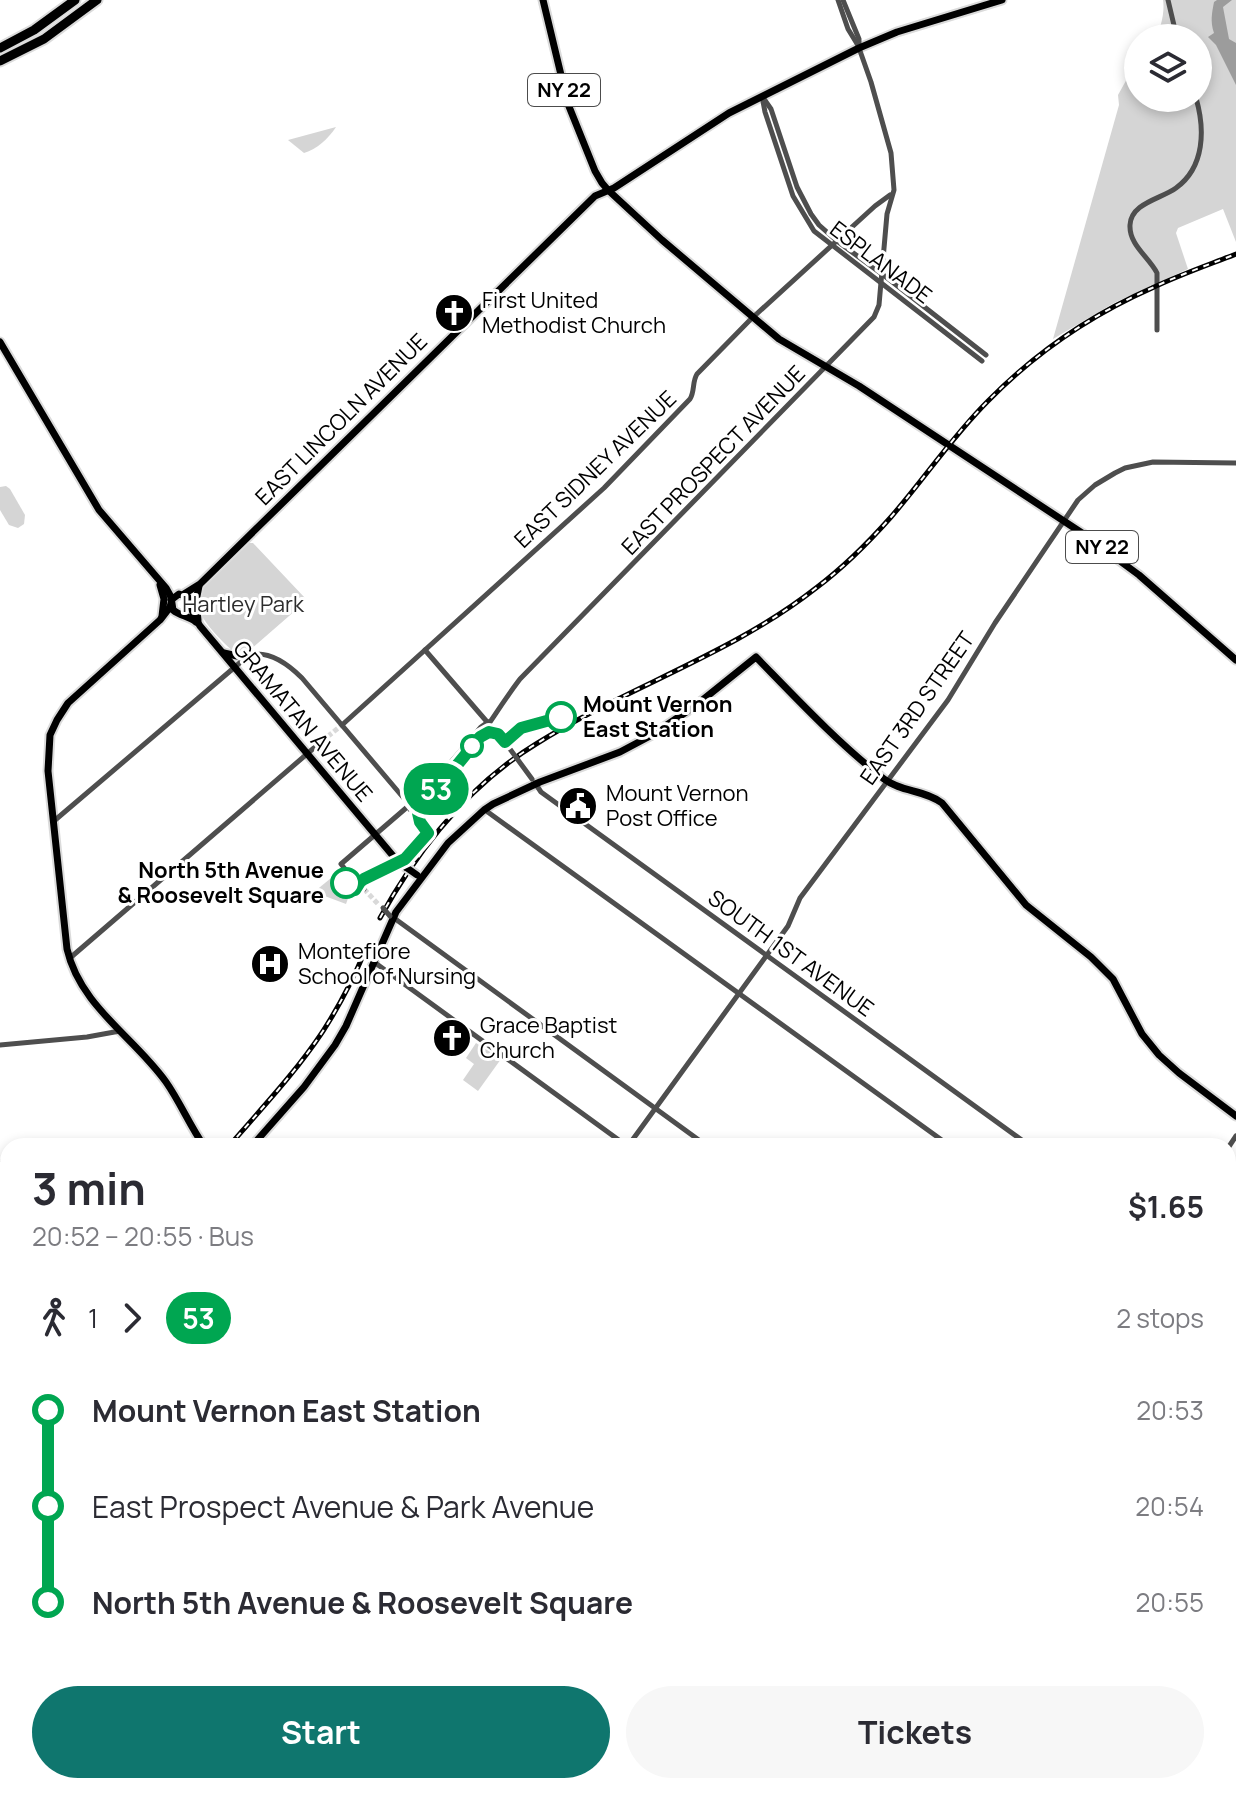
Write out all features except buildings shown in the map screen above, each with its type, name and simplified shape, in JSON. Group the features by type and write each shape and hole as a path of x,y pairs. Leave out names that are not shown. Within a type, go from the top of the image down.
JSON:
{"highway":[{"path":"0,48 28,34 75,0"},
{"path":"0,61 44,39 97,0"}],"main road":[{"name":"NY 22","path":"543,0 568,104 595,171 608,190 752,318 786,344 850,380 1063,520 1139,575 1236,660"},
{"name":"EAST LINCOLN AVENUE","path":"181,594 199,585 591,200 723,117 859,48 897,32 1002,0"},
{"path":"0,343 99,510 158,578 172,608 179,614"},
{"path":"158,578 191,604 186,613 161,619"},
{"path":"158,578 164,599 161,619"},
{"name":"EAST LINCOLN AVENUE","path":"191,604 199,585"},
{"path":"161,619 181,619 199,625 196,601 199,585"},
{"path":"181,594 171,602 161,619 68,703 57,719 48,744 48,771 69,958 88,996 166,1082 200,1138"},
{"name":"GRAMATAN AVENUE","path":"191,604 199,625 399,863 414,874"},
{"name":"GRAMATAN AVENUE","path":"179,614 186,615 199,625"},
{"path":"223,653 249,655"},
{"path":"259,1138 304,1087 335,1045 374,962 387,912 414,874 484,810 534,782 620,752 652,735 695,706 756,657 887,782 923,793 942,803 1026,905 1091,957 1113,979 1142,1034 1159,1055 1236,1116"}],"street":[{"name":"EAST PROSPECT AVENUE","path":"409,808 424,800 444,781 480,737 520,679 874,317 879,305 887,214 892,192 889,147 871,82 859,48 848,29 840,0"},
{"path":"1168,0 1174,24"},
{"name":"ESPLANADE","path":"762,96 771,109 801,196 819,225 984,358 814,231 796,204 762,96"},
{"path":"1157,330 1158,279 1154,266 1134,241 1131,223 1141,207 1178,187 1189,174 1201,146 1203,129 1199,112"},
{"name":"EAST SIDNEY AVENUE","path":"342,725 619,473 690,399 697,374 752,318 892,192"},
{"path":"875,206 887,214"},
{"name":"EAST 3RD STREET","path":"634,1138 788,926 800,898 948,700 1078,500 1095,485 1125,468 1153,462 1236,463"},
{"name":"SOUTH 1ST AVENUE","path":"425,650 507,745 541,792 1019,1138"},
{"path":"53,822 249,655 265,654 290,667 302,678 407,802 428,833 399,863 369,876 358,885 364,889"},
{"name":"EAST PROSPECT AVENUE","path":"358,885 341,864 409,808 488,722"},
{"path":"480,737 489,732 498,734"},
{"path":"69,958 322,741"},
{"path":"420,822 419,809 424,800"},
{"path":"484,810 939,1138"},
{"path":"387,912 696,1138"},
{"path":"374,962 617,1138"},
{"path":"0,1045 121,1031"}],"green space":[{"path":"1163,0 1236,0 1236,242 1223,209 1178,228 1176,233 1188,269 1114,303 1053,339 1119,105 1118,95 1124,84 1124,112 1212,112 1212,24 1161,24"},
{"path":"336,127 322,143 304,153 288,140"},
{"path":"6,486 25,515 24,524 18,528 9,525 0,510 0,487"},
{"name":"Hartley Park","path":"248,543 253,543 305,598 304,603 251,649 238,654 207,624 199,601 202,588"},
{"path":"336,874 351,890 346,904 314,892"},
{"path":"476,1043 501,1059 478,1091 463,1080 474,1064 466,1058"}],"shaded area":[{"path":"1232,0 1223,7 1229,39 1236,43 1236,85 1212,41 1214,2"}],"tunnel":[{"path":"322,741 342,725"},
{"path":"364,889 379,905"}],"railway":[{"path":"380,918 411,867 447,820 512,760 571,724 750,632 784,611 826,580 865,545 975,415 1044,351 1129,299 1236,254"},
{"path":"236,1138 313,1046 341,1001 366,949"}],"bus line":[{"name":"53","path":"346,883 355,890 364,879 405,859 428,833 420,822 420,805 480,737 489,732 498,734 505,742 521,728 561,717"}],"place":[{"name":"First United Methodist Church","path":"454,313"},
{"name":"Mount Vernon East Station","path":"561,717"},
{"name":"Mount Vernon Post Office","path":"578,806"},
{"name":"North 5th Avenue & Roosevelt Square","path":"346,883"},
{"name":"Montefiore School of Nursing","path":"270,964"},
{"name":"Grace Baptist Church","path":"452,1038"}]}
